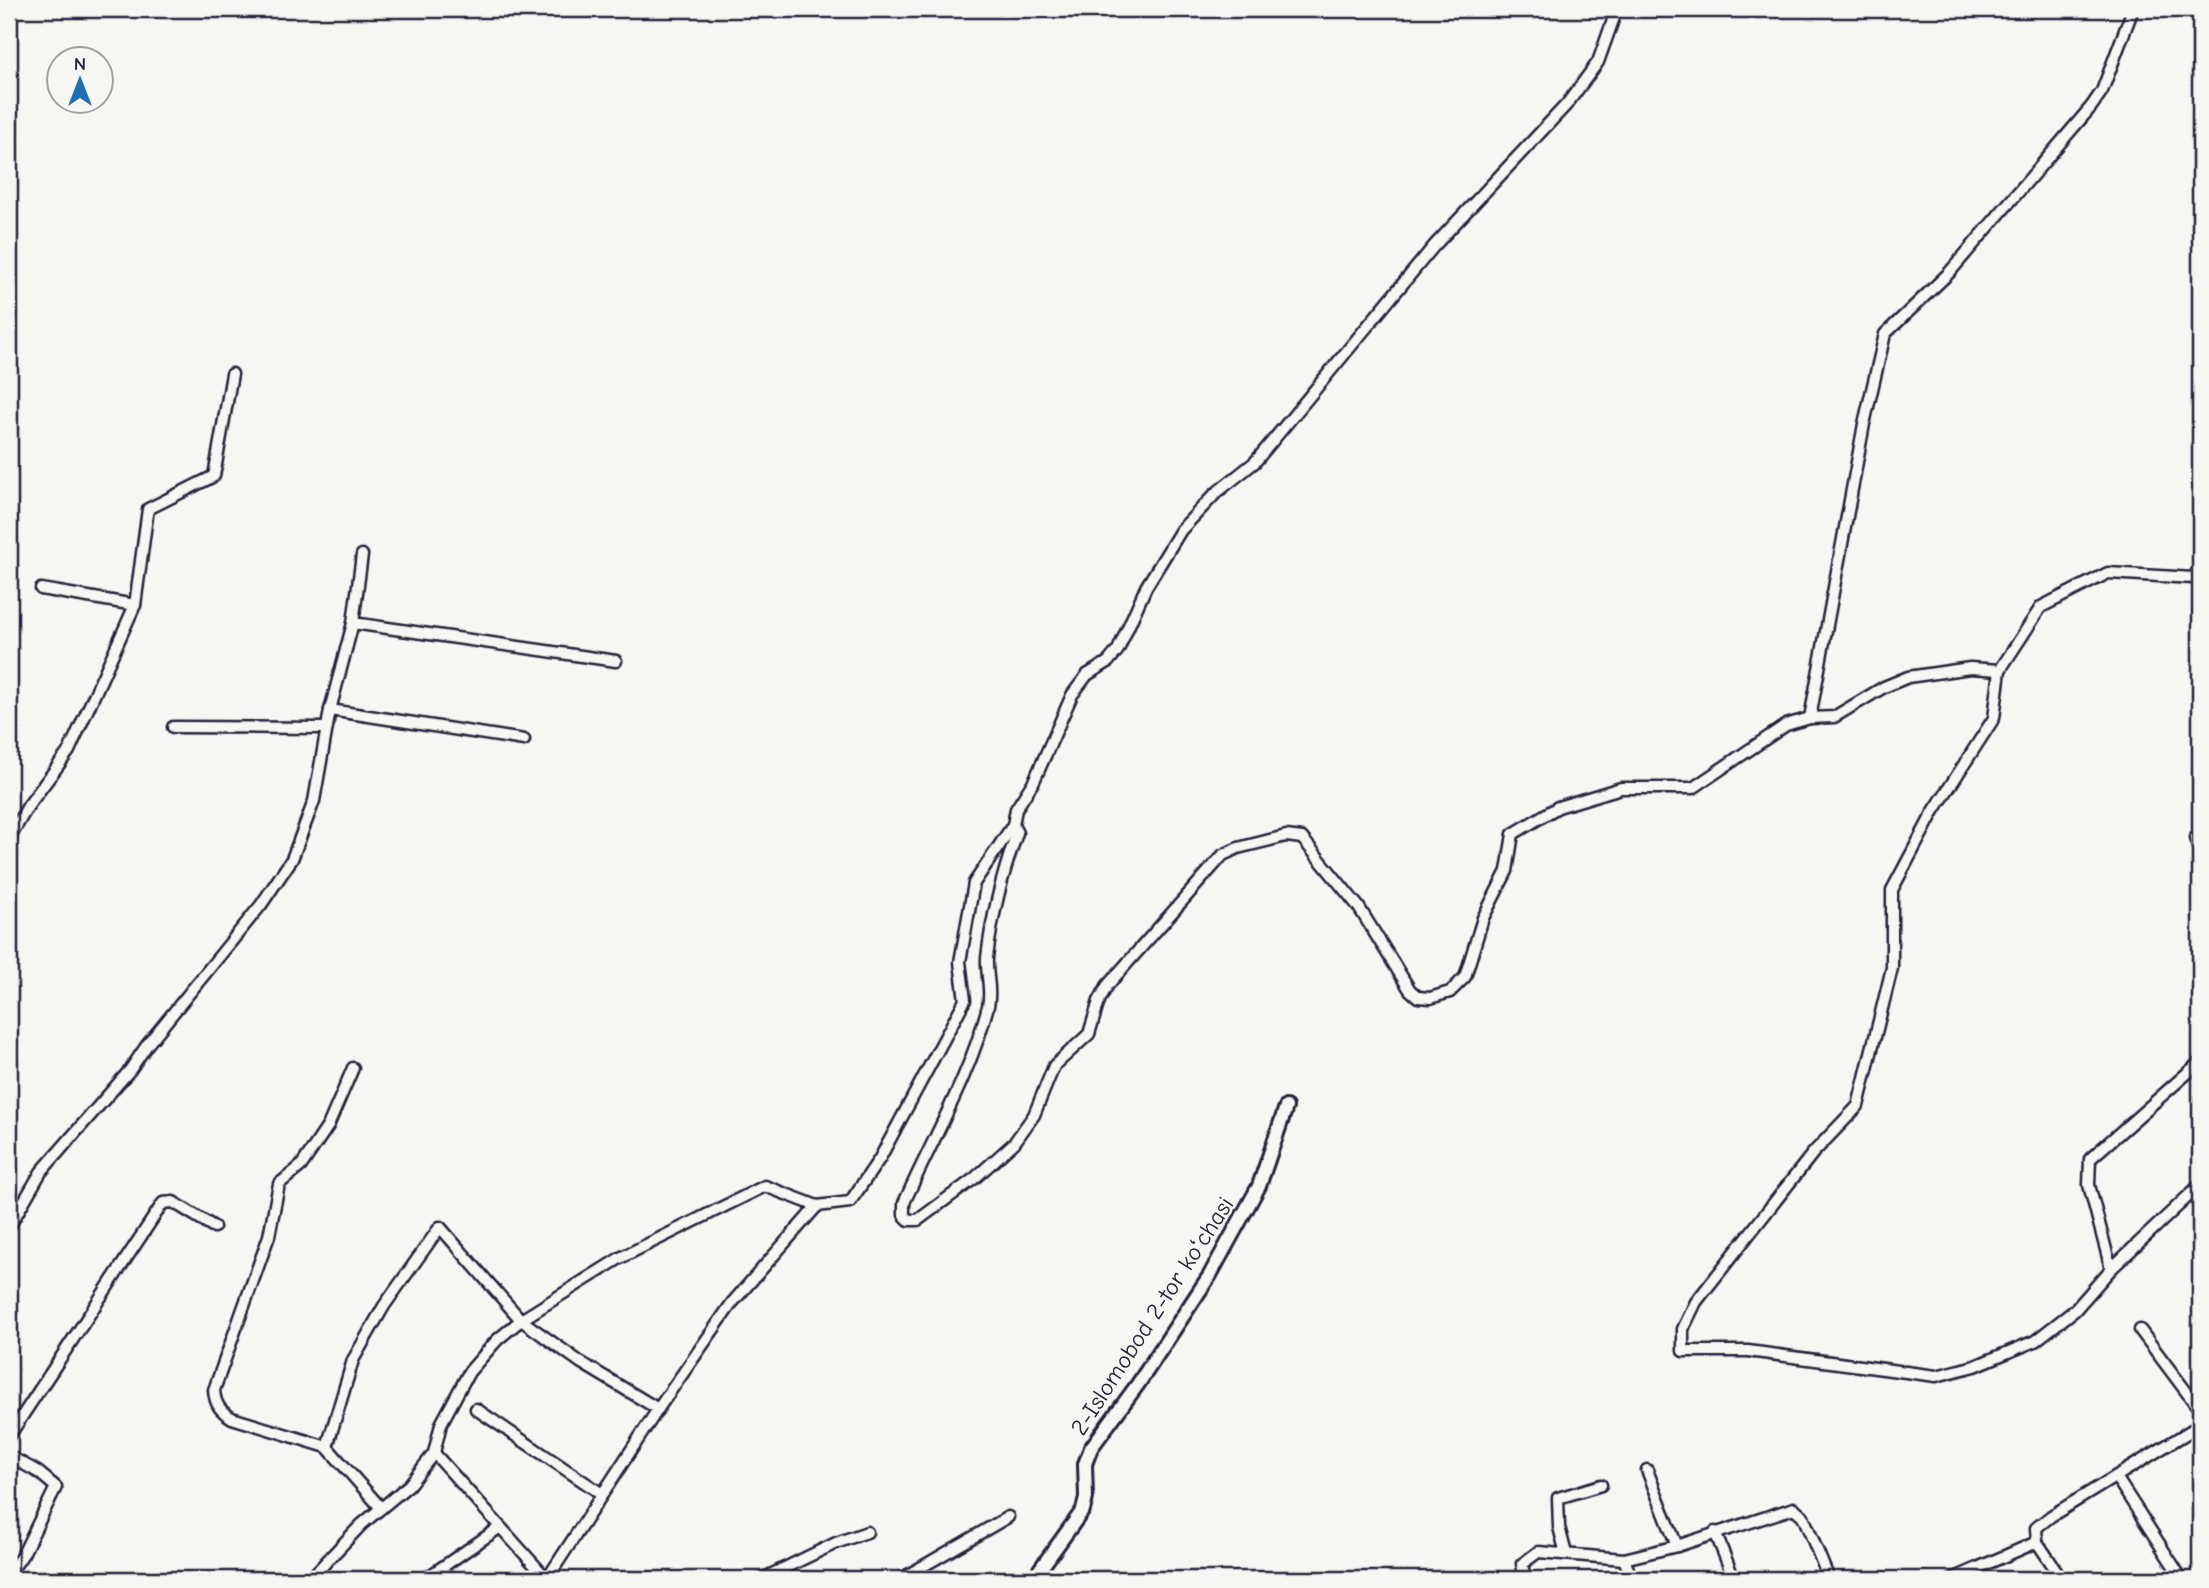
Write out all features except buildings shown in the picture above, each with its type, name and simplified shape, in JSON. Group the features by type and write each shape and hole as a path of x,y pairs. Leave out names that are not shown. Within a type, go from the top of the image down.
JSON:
{"street":[{"path":"310,1579 361,1525 409,1485 434,1453 441,1424 470,1372 497,1340 521,1320 625,1255 765,1185 817,1206 850,1202 880,1158 965,1000 960,962 974,883 1013,825 1016,809 1034,781 1072,695 1087,675 1108,662 1118,650 1146,587 1181,530 1216,493 1255,462 1434,246 1567,104 1598,62 1617,9"},
{"path":"1810,718 1864,424 1885,334 1949,273 2091,107 2102,91 2133,9"},
{"path":"9,839 28,806 69,751 135,605 148,509 214,476 232,374"},
{"path":"9,1227 41,1172 130,1070 147,1045 261,905 292,859 314,801 326,728 353,623 362,555"},
{"path":"2200,568 2193,578 2108,573 2041,607 2000,670 1994,718 1934,811 1892,890 1892,968 1858,1106 1813,1153 1696,1302 1683,1329 1683,1351 1748,1351 1936,1376 1975,1366 2035,1341 2075,1311 2111,1269 2200,1185"},
{"path":"41,589 135,605"},
{"path":"353,623 616,661"},
{"path":"1013,825 1017,834 999,886 987,961 990,995 988,1008 969,1066 904,1203 904,1215 909,1220 918,1220 928,1213 975,1178 1014,1143 1034,1115 1054,1066 1089,1034 1099,1001 1107,986 1223,855 1238,848 1286,836 1303,838 1358,906 1410,990 1419,997 1430,998 1450,992 1465,977 1483,918 1507,871 1513,834 1558,807 1621,788 1693,788 1786,725 1810,718 1834,717 1884,687 1908,677 1970,668 2000,670"},
{"path":"330,710 524,740"},
{"path":"173,727 326,728"},
{"path":"2200,834 2195,838 2200,854"},
{"path":"2111,1269 2089,1185 2090,1159 2200,1062"},
{"path":"353,1068 328,1126 301,1166 282,1180 277,1190 269,1236 214,1390 214,1400 225,1414 327,1447 381,1508"},
{"name":"2-Islomobod 2-tor koʻchasi","path":"1033,1579 1083,1510 1086,1498 1086,1464 1091,1448 1138,1384 1210,1275 1259,1186 1286,1107"},
{"path":"9,1436 163,1203 173,1202 214,1227"},
{"path":"434,1453 547,1579 658,1409 732,1303 817,1206"},
{"path":"327,1447 353,1360 384,1307 439,1227 521,1320 580,1362 658,1409"},
{"path":"2140,1330 2200,1409"},
{"path":"476,1409 602,1494"},
{"path":"2062,1579 2037,1542 2036,1528 2050,1516 2200,1425"},
{"path":"9,1456 38,1472 55,1487 23,1554 9,1574"},
{"path":"1647,1470 1677,1546"},
{"path":"2116,1477 2182,1579"},
{"path":"1566,1554 1559,1527 1558,1498 1601,1485"},
{"path":"1525,1579 1522,1564 1527,1557 1538,1552 1624,1559 1677,1546 1779,1511 1797,1508 1829,1579"},
{"path":"901,1579 1008,1517"},
{"path":"425,1579 499,1528"},
{"path":"762,1579 836,1543 867,1532"},
{"path":"1715,1532 1734,1579"},
{"path":"1952,1579 2037,1542"},
{"path":"1624,1559 1632,1579"}]}
